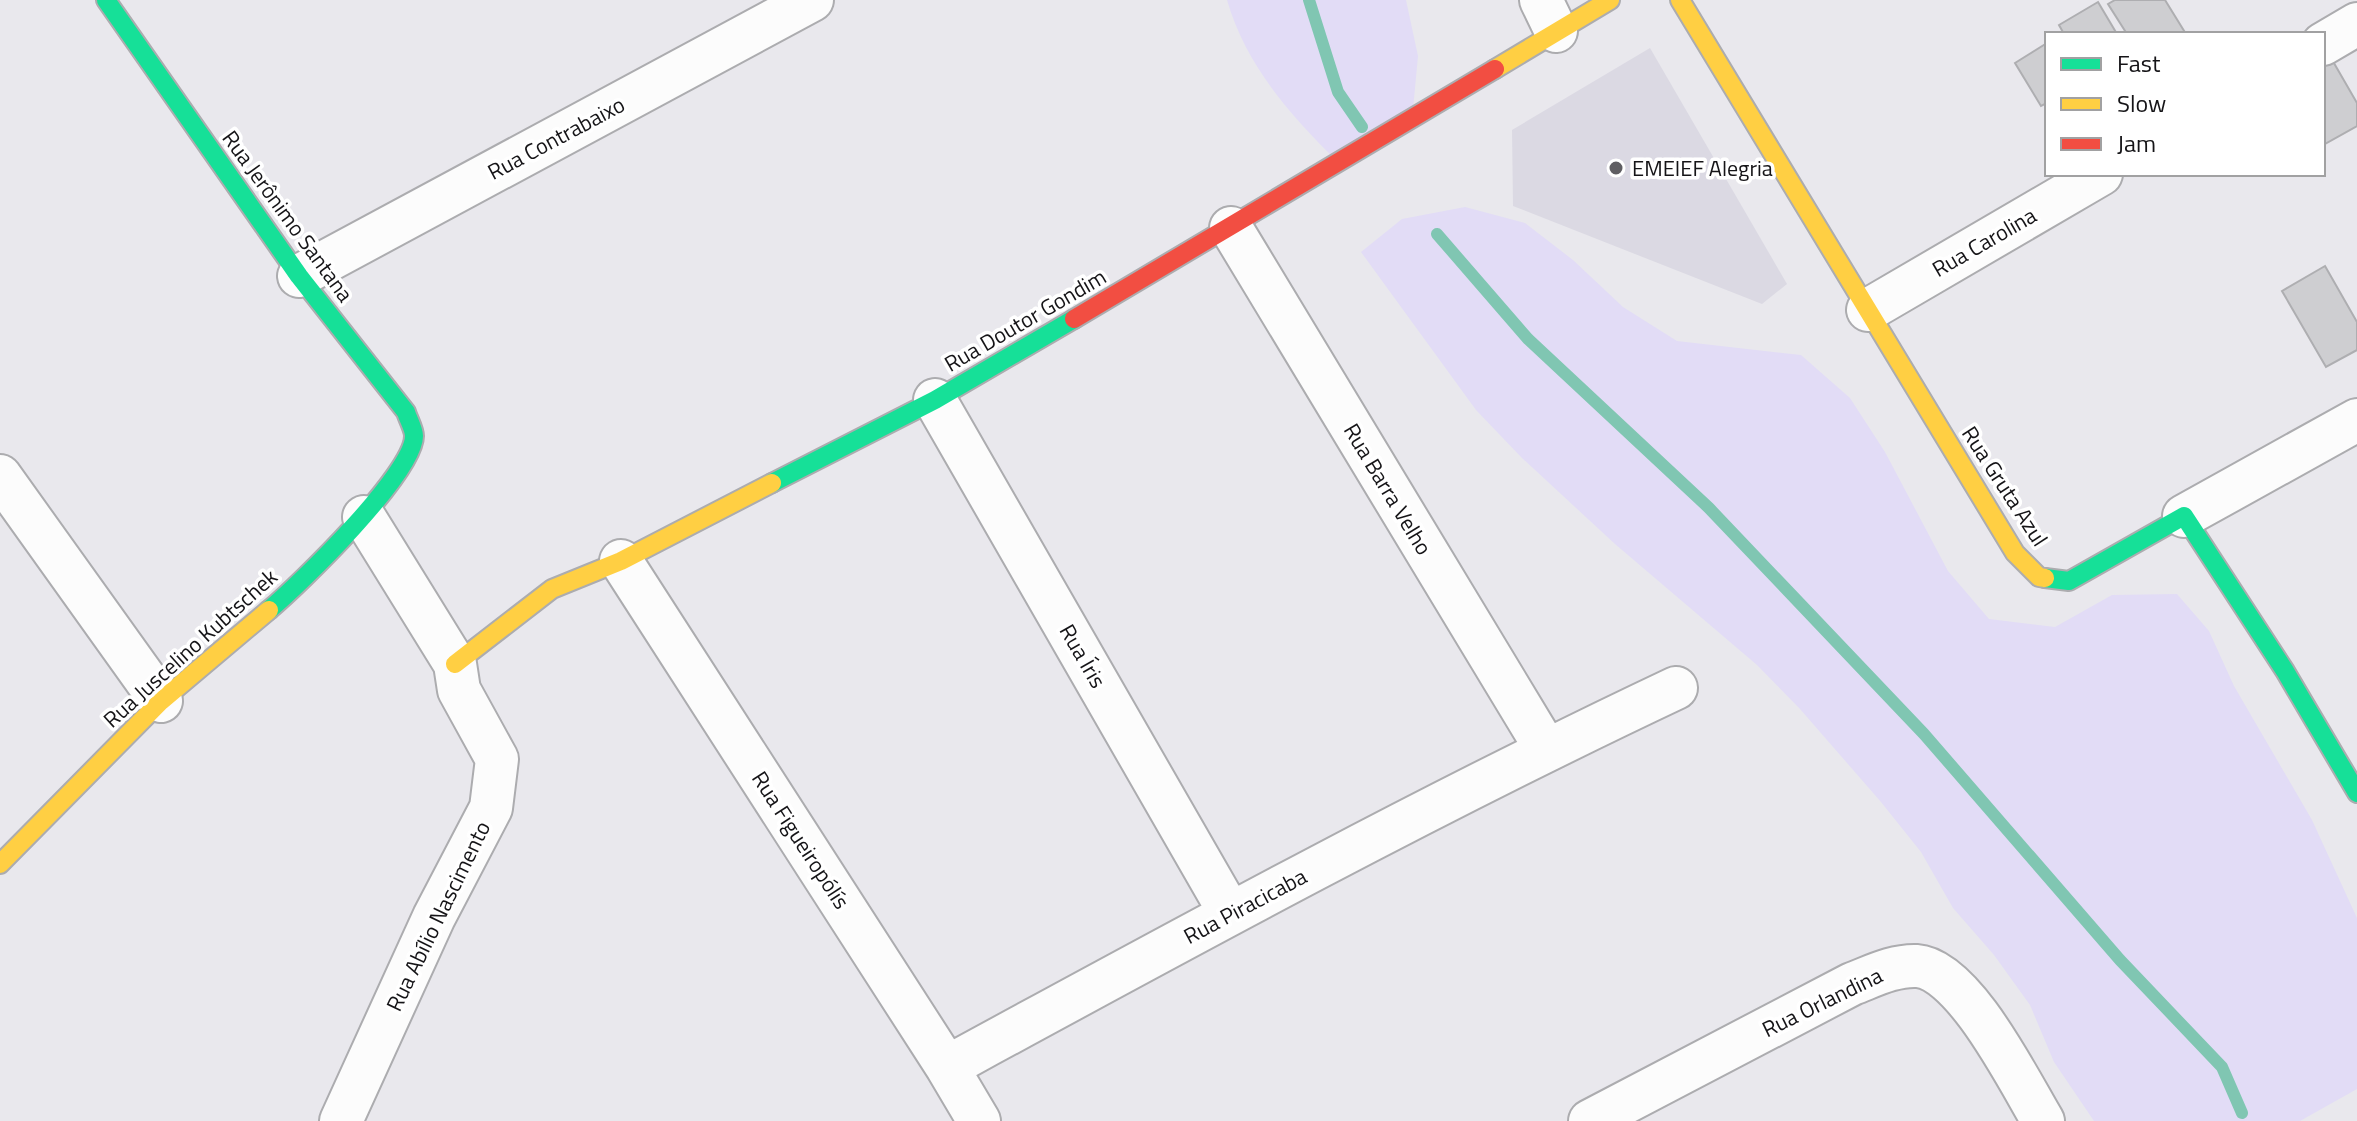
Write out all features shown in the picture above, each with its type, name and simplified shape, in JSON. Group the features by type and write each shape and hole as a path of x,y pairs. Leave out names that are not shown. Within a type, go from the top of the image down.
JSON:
{"street":[{"name":"Rua Jerônimo Santana","path":"106,0 299,276 406,412 414,436 404,462"},
{"name":"Rua Contrabaixo","path":"299,276 812,0"},
{"name":"Rua Doutor Gondim","path":"455,664 552,589 621,561 935,400 1231,228 1548,15 1610,0"},
{"name":"Rua Gruta Azul","path":"1680,0 2015,553 2039,577 2069,581 2184,516"},
{"path":"2325,43 2357,24"},
{"name":"Rua Carolina","path":"1868,310 2098,176"},
{"name":"Rua Barra Velho","path":"1231,228 1546,749"},
{"name":"Rua Íris","path":"935,400 1230,913"},
{"path":"2357,420 2184,516 2285,671 2357,793"},
{"name":"Rua Juscelino Kubtschek","path":"0,864 161,701 281,600 364,517 404,462"},
{"path":"0,476 161,701"},
{"name":"Rua Abílio Nascimento","path":"341,1121 434,917 491,808 497,759 459,690 455,664 364,517"},
{"name":"Rua Figueiropólís","path":"621,561 979,1121"},
{"name":"Rua Piracicaba","path":"947,1067 1230,913 1546,749 1676,688"},
{"name":"Rua Orlandina","path":"1590,1121 1852,984 1895,967 1921,966 1949,979 1976,1012 2043,1121"}],"shaded area":[{"path":"1227,0 1406,0 1418,56 1412,120 1337,161 1286,107 1257,67 1235,24"},
{"name":"EMEIEF Alegria","path":"1650,48 1787,284 1762,304 1513,206 1512,130"},
{"path":"1465,207 1525,223 1573,260 1623,307 1677,341 1801,355 1850,398 1885,452 1948,571 1989,619 2055,627 2112,595 2177,594 2209,631 2234,686 2312,820 2357,918 2357,1089 2300,1121 2094,1121 2054,1062 2030,1005 1994,955 1953,908 1921,852 1881,802 1757,665 1615,544 1522,458 1476,410 1361,252 1402,219"}],"building":[{"path":"2115,0 2165,0 2185,32 2126,32 2108,4"},
{"path":"2098,2 2116,32 2063,32 2059,25"},
{"path":"2045,44 2045,104 2041,106 2015,63"},
{"path":"2327,51 2357,103 2357,126 2325,144"},
{"path":"2325,266 2357,322 2357,350 2326,367 2282,291"}],"waterway":[{"path":"1309,0 1338,92 1362,127"},
{"path":"1437,234 1528,339 1709,508 1924,734 2120,960 2222,1067 2242,1113"}],"traffic: fast":[{"path":"106,0 299,276 406,412 413,430 409,453 396,475 329,553 269,610"},
{"path":"772,483 935,400 1074,319"},
{"path":"2045,578 2069,581 2184,516 2285,671 2357,793"}],"traffic: slow":[{"path":"1495,69 1610,0"},
{"path":"1680,0 2015,553 2039,577 2045,578"},
{"path":"455,664 552,589 621,561 772,483"},
{"path":"0,864 161,701 269,610"}],"traffic: jam":[{"path":"1074,319 1495,69"}],"place":[{"name":"EMEIEF Alegria","path":"1616,168"}]}
